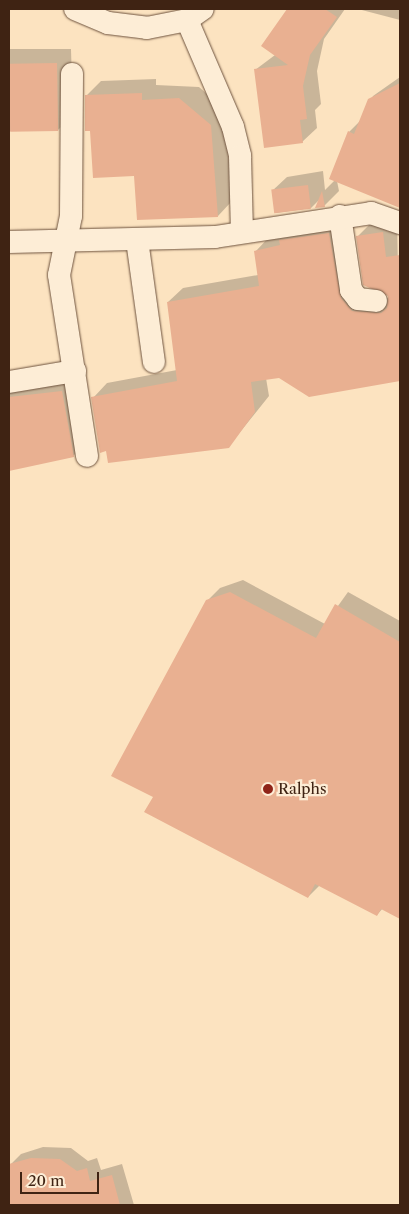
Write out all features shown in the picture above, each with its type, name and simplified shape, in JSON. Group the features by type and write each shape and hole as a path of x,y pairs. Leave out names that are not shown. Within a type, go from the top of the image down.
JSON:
{"street":[{"path":"75,9 108,23 147,28 195,14 233,127 240,156 242,230"},
{"path":"72,74 71,216 63,242 59,275 87,456"},
{"path":"9,242 215,237 242,230 371,213 400,223"},
{"path":"340,216 351,290 358,299 376,301"},
{"path":"137,240 154,362"},
{"path":"9,382 75,371"}],"building":[{"path":"287,9 325,9 337,17 310,55 303,86 307,119 300,120 303,143 264,148 254,69 288,65 261,46"},
{"path":"57,63 58,131 10,132 9,64"},
{"path":"400,83 400,208 329,179 348,131 354,134 368,99"},
{"path":"142,93 142,100 179,98 211,125 218,217 137,220 134,176 93,178 90,131 85,131 85,95"},
{"path":"308,185 311,209 274,213 271,190"},
{"path":"322,191 325,207 315,208"},
{"path":"383,232 386,257 400,255 400,381 309,397 279,378 251,382 255,412 229,448 108,463 106,451 100,453 91,397 177,381 167,302 259,286 254,251 280,245 279,240 329,233 341,298 352,311 381,313 387,308 388,296 363,285 356,236"},
{"path":"62,391 74,457 9,471 9,397"},
{"path":"230,592 316,638 335,604 400,642 400,919 381,909 377,916 315,884 308,898 144,812 153,797 111,776 206,600"},
{"path":"31,1158 60,1159 77,1171 87,1168 90,1181 112,1175 120,1205 9,1205 9,1164"}],"place":[{"name":"Ralphs","path":"268,789"}]}
